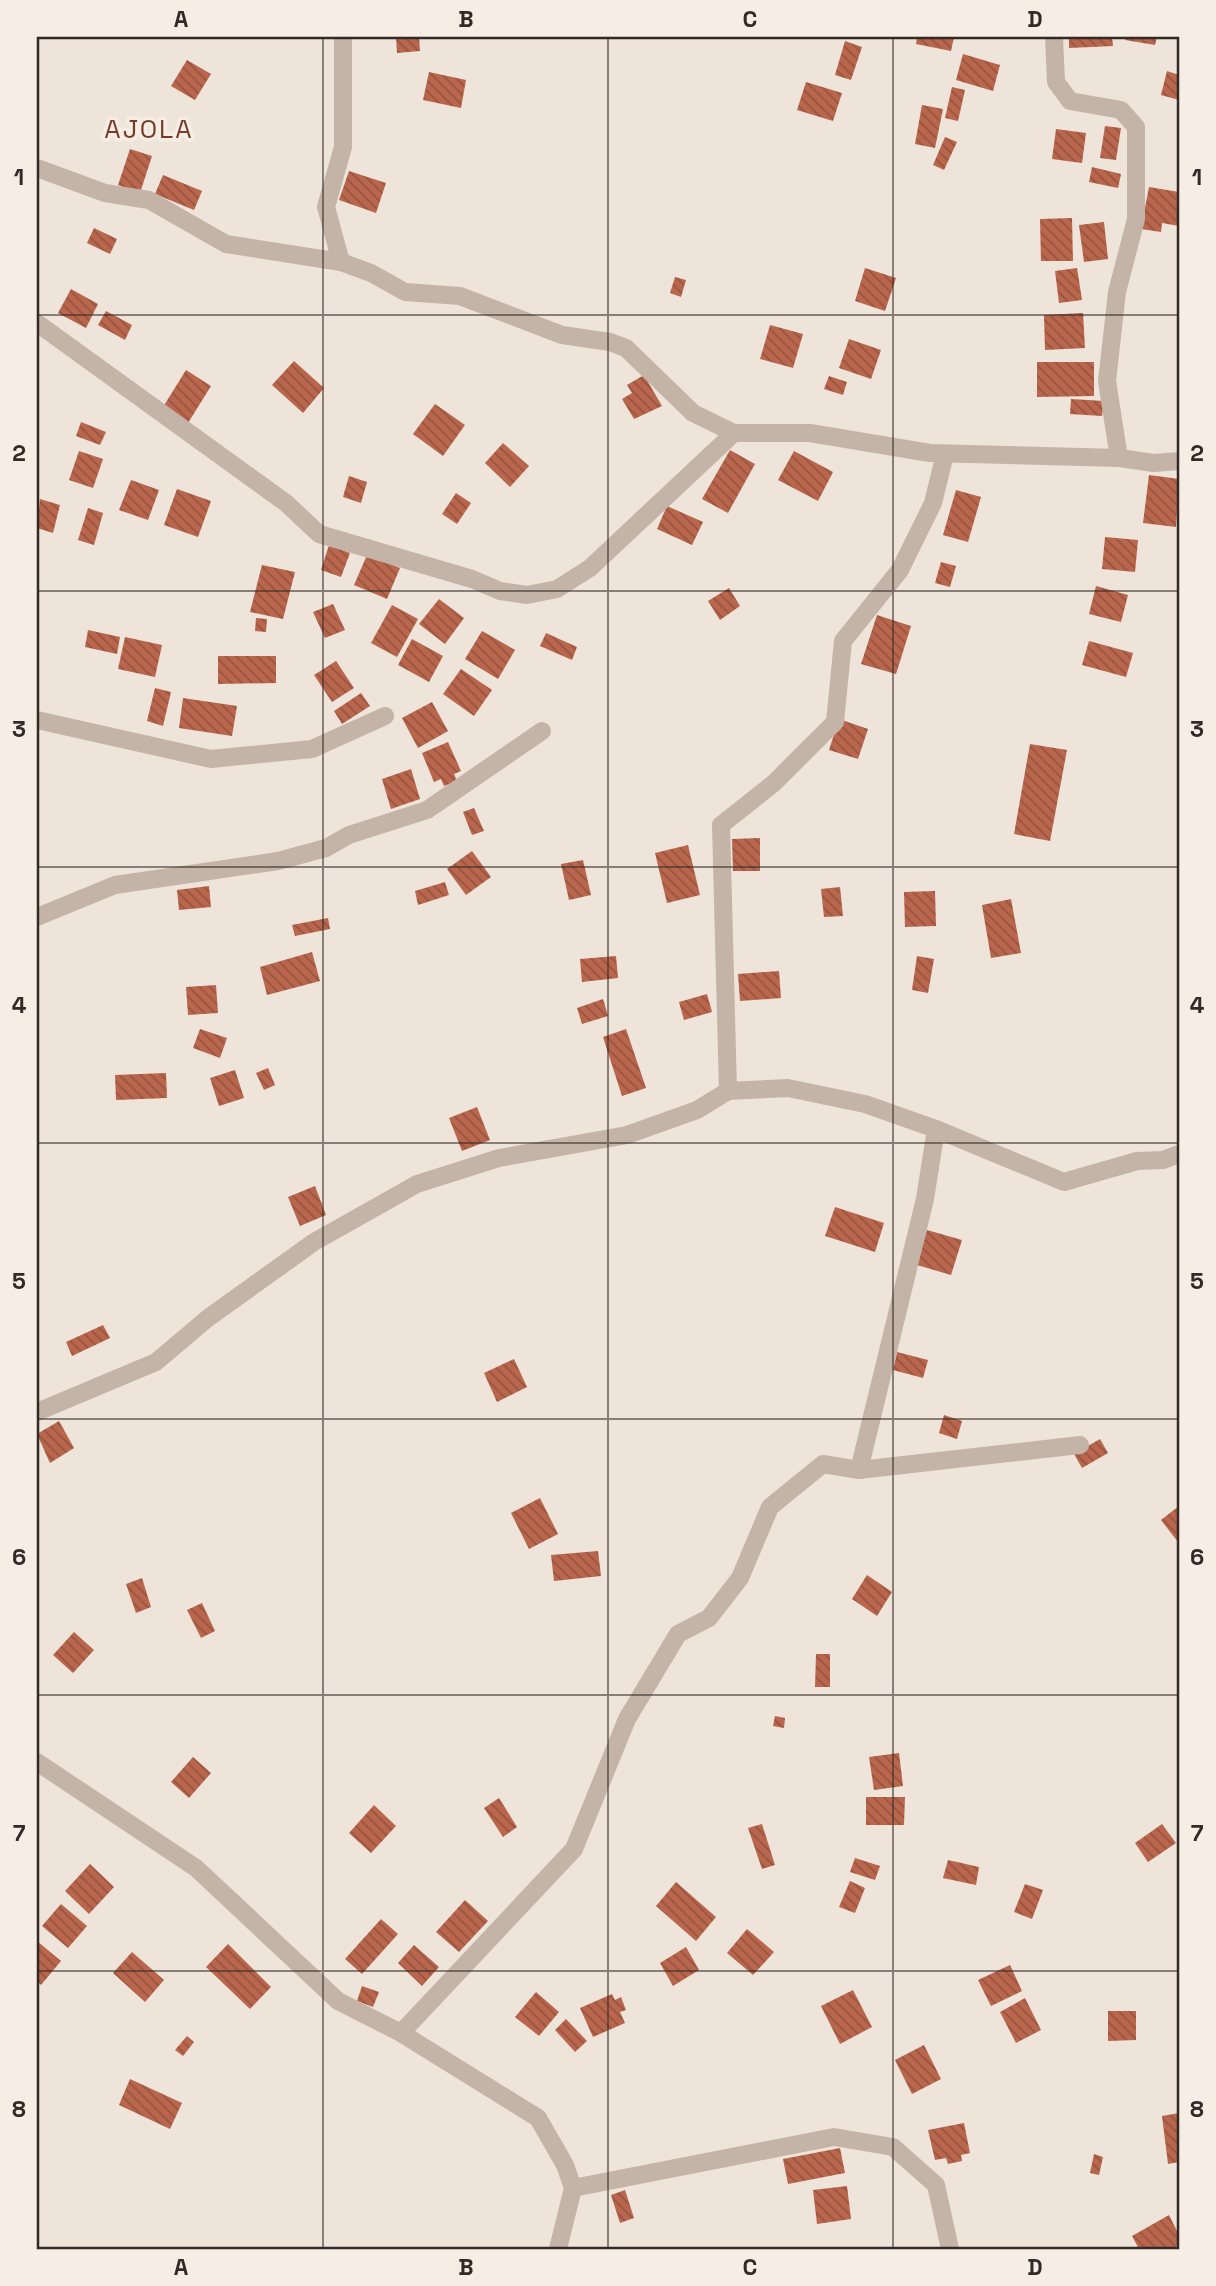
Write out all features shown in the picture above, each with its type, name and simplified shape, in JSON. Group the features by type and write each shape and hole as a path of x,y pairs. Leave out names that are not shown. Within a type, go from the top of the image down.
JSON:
{"street":[{"path":"341,262 326,207 343,147 343,37"},
{"path":"1054,37 1056,82 1070,101 1121,110 1136,127 1136,219 1117,292 1107,381 1119,458"},
{"path":"37,168 105,193 149,200 226,244 341,262 371,273 405,292 460,296 562,335 610,342 626,348 693,414 734,433 810,433 945,454 1119,458 1154,463 1179,461"},
{"path":"37,323 286,503 319,534 472,579 500,591 527,595 557,589 579,575 734,433"},
{"path":"729,1091 721,825 774,783 835,722 843,641 900,570 933,503 945,454"},
{"path":"37,720 211,759 312,749 385,716"},
{"path":"37,918 115,885 278,861 326,848 349,835 427,810 541,731"},
{"path":"37,1412 156,1362 208,1318 314,1242 417,1184 499,1158 627,1135 697,1110 729,1091 788,1088 865,1104 936,1129 1064,1182 1137,1161 1163,1160 1179,1154"},
{"path":"859,1470 925,1199 936,1129"},
{"path":"401,2033 574,1849 627,1719 678,1634 709,1618 740,1578 770,1507 823,1464 859,1470 1080,1445"},
{"path":"37,1762 196,1868 338,2001 401,2033 538,2118 565,2165 573,2188 558,2249"},
{"path":"573,2188 834,2137 893,2147 936,2185 950,2249"}],"building":[{"path":"396,37 419,37 420,51 397,53"},
{"path":"917,37 954,37 951,51 916,44"},
{"path":"1069,37 1112,37 1113,46 1069,48"},
{"path":"1126,37 1157,37 1155,45 1125,40"},
{"path":"845,41 862,47 851,80 835,75"},
{"path":"963,54 1000,65 993,91 956,80"},
{"path":"187,60 211,74 195,100 171,86"},
{"path":"1167,71 1179,75 1179,100 1161,95"},
{"path":"429,72 466,80 461,108 423,100"},
{"path":"806,82 842,93 833,121 797,110"},
{"path":"952,87 965,90 958,121 945,118"},
{"path":"922,105 943,109 935,148 915,144"},
{"path":"1105,126 1121,128 1116,160 1100,158"},
{"path":"1056,129 1086,133 1082,163 1052,159"},
{"path":"945,137 957,142 944,170 933,165"},
{"path":"130,149 152,156 140,193 118,185"},
{"path":"1092,167 1121,174 1118,188 1089,182"},
{"path":"349,171 386,183 376,213 339,200"},
{"path":"163,175 202,191 194,210 155,194"},
{"path":"1149,187 1179,192 1179,226 1162,223 1161,232 1141,229"},
{"path":"1072,218 1073,261 1041,261 1040,219"},
{"path":"1104,222 1108,259 1084,262 1079,225"},
{"path":"94,228 117,239 110,254 87,243"},
{"path":"865,268 896,278 885,311 855,301"},
{"path":"1077,268 1082,300 1059,303 1055,271"},
{"path":"675,277 686,280 681,297 670,293"},
{"path":"71,289 98,304 86,328 58,313"},
{"path":"106,311 132,325 125,340 98,325"},
{"path":"1083,313 1085,348 1045,350 1044,315"},
{"path":"770,325 803,334 793,368 760,359"},
{"path":"849,339 881,350 871,379 839,368"},
{"path":"294,361 324,388 303,413 272,385"},
{"path":"1037,362 1094,362 1094,396 1037,397"},
{"path":"186,370 211,386 188,423 163,407"},
{"path":"644,375 662,406 634,419 622,399 632,393 627,385"},
{"path":"829,376 847,382 843,395 824,389"},
{"path":"1071,399 1104,401 1102,416 1070,414"},
{"path":"435,404 465,425 443,456 413,434"},
{"path":"81,422 106,432 100,445 76,436"},
{"path":"503,443 529,466 510,487 485,463"},
{"path":"730,450 755,464 728,513 702,499"},
{"path":"79,451 103,459 93,488 69,480"},
{"path":"794,451 833,472 818,501 778,480"},
{"path":"1149,475 1179,479 1176,527 1143,523"},
{"path":"349,476 367,482 361,503 343,497"},
{"path":"131,480 159,490 148,520 119,510"},
{"path":"177,489 211,501 198,537 164,525"},
{"path":"956,490 981,497 968,542 943,535"},
{"path":"456,493 471,503 457,524 442,514"},
{"path":"40,499 60,505 53,533 37,528"},
{"path":"667,506 703,522 692,545 657,529"},
{"path":"88,508 103,513 94,545 78,540"},
{"path":"1105,537 1138,540 1135,572 1102,569"},
{"path":"329,545 350,553 341,577 321,570"},
{"path":"367,555 400,568 387,599 354,585"},
{"path":"941,562 956,566 950,587 935,583"},
{"path":"262,565 295,572 283,619 250,612"},
{"path":"1096,586 1128,595 1121,622 1089,614"},
{"path":"729,588 740,606 720,620 708,601"},
{"path":"439,599 464,618 445,644 419,624"},
{"path":"333,604 345,630 325,638 313,612"},
{"path":"392,605 418,619 397,657 371,643"},
{"path":"877,615 911,626 896,674 861,664"},
{"path":"256,618 267,619 266,632 255,631"},
{"path":"88,630 120,637 117,654 85,647"},
{"path":"482,631 515,650 498,679 465,659"},
{"path":"546,633 577,647 572,660 540,646"},
{"path":"125,637 162,645 155,677 118,669"},
{"path":"412,639 443,656 429,682 398,665"},
{"path":"1089,641 1133,653 1126,677 1082,665"},
{"path":"218,656 276,656 276,683 218,684"},
{"path":"336,661 354,688 332,702 314,675"},
{"path":"461,669 492,690 474,716 443,694"},
{"path":"155,688 171,692 163,726 147,721"},
{"path":"361,693 370,706 342,724 334,711"},
{"path":"183,698 237,706 232,736 179,728"},
{"path":"432,702 448,731 418,748 402,718"},
{"path":"839,719 868,729 858,759 829,750"},
{"path":"448,742 461,771 454,774 457,781 444,786 441,779 434,782 422,753"},
{"path":"1030,744 1067,750 1050,841 1014,834"},
{"path":"411,769 420,799 391,809 382,779"},
{"path":"474,808 484,831 472,835 463,812"},
{"path":"760,838 760,871 733,871 732,839"},
{"path":"688,845 700,895 667,903 655,853"},
{"path":"472,851 491,877 466,895 447,869"},
{"path":"583,860 591,895 569,900 561,864"},
{"path":"445,882 449,895 418,905 415,891"},
{"path":"209,886 211,907 179,910 177,890"},
{"path":"840,887 843,916 824,917 821,889"},
{"path":"935,891 936,926 905,927 904,892"},
{"path":"1011,899 1021,953 991,958 982,905"},
{"path":"328,918 330,929 295,936 292,925"},
{"path":"312,952 320,981 267,995 260,967"},
{"path":"616,956 618,978 582,982 580,959"},
{"path":"917,956 934,959 928,993 912,990"},
{"path":"779,971 781,998 740,1001 738,974"},
{"path":"216,985 218,1013 188,1015 186,987"},
{"path":"707,994 712,1012 684,1020 679,1002"},
{"path":"603,999 608,1016 582,1024 577,1008"},
{"path":"200,1029 227,1038 220,1058 193,1048"},
{"path":"626,1029 646,1088 622,1096 603,1037"},
{"path":"268,1068 275,1085 264,1090 256,1073"},
{"path":"235,1070 244,1098 219,1106 210,1078"},
{"path":"166,1073 167,1098 116,1100 115,1075"},
{"path":"477,1107 490,1140 462,1151 449,1118"},
{"path":"315,1186 326,1215 300,1226 288,1197"},
{"path":"835,1207 884,1223 875,1252 825,1236"},
{"path":"927,1230 962,1240 951,1275 917,1265"},
{"path":"103,1325 110,1338 72,1356 66,1342"},
{"path":"897,1352 928,1360 923,1378 893,1370"},
{"path":"514,1359 527,1387 497,1402 484,1373"},
{"path":"944,1415 962,1421 957,1439 939,1433"},
{"path":"59,1421 74,1448 50,1463 37,1434"},
{"path":"1100,1439 1108,1453 1082,1468 1074,1454"},
{"path":"540,1498 558,1534 529,1549 511,1513"},
{"path":"1179,1506 1179,1540 1178,1542 1161,1520"},
{"path":"598,1551 601,1576 554,1581 551,1555"},
{"path":"867,1575 892,1592 877,1616 852,1599"},
{"path":"142,1578 151,1607 136,1613 126,1584"},
{"path":"202,1603 215,1631 201,1638 187,1610"},
{"path":"74,1632 94,1650 73,1673 53,1655"},
{"path":"816,1654 830,1654 830,1687 815,1687"},
{"path":"775,1716 785,1718 784,1728 773,1726"},
{"path":"899,1753 903,1786 874,1790 869,1757"},
{"path":"193,1757 211,1773 189,1798 171,1782"},
{"path":"866,1797 905,1797 904,1825 866,1825"},
{"path":"499,1798 517,1827 503,1837 484,1808"},
{"path":"374,1805 396,1826 371,1853 349,1833"},
{"path":"762,1824 775,1865 762,1869 748,1828"},
{"path":"1162,1824 1176,1843 1148,1862 1135,1843"},
{"path":"855,1858 880,1866 875,1880 850,1872"},
{"path":"948,1860 979,1867 976,1885 943,1878"},
{"path":"90,1864 114,1887 89,1914 65,1891"},
{"path":"850,1881 865,1888 855,1913 839,1907"},
{"path":"676,1882 716,1917 696,1941 656,1906"},
{"path":"1025,1884 1043,1890 1032,1919 1014,1912"},
{"path":"465,1900 488,1921 459,1952 436,1932"},
{"path":"61,1904 87,1926 68,1948 42,1926"},
{"path":"381,1919 398,1934 362,1974 345,1959"},
{"path":"747,1929 774,1952 753,1975 727,1953"},
{"path":"37,1941 61,1961 41,1985 37,1981"},
{"path":"228,1944 271,1987 250,2009 206,1967"},
{"path":"414,1945 439,1967 422,1986 398,1963"},
{"path":"686,1947 699,1970 673,1986 660,1963"},
{"path":"132,1952 164,1980 145,2002 113,1973"},
{"path":"1010,1965 1022,1991 991,2006 978,1980"},
{"path":"362,1986 379,1992 373,2007 357,2001"},
{"path":"853,1990 872,2027 840,2044 821,2006"},
{"path":"536,1992 559,2012 539,2036 515,2017"},
{"path":"612,1994 615,2000 621,1997 626,2010 620,2012 625,2023 593,2037 580,2008"},
{"path":"1025,1998 1041,2030 1016,2043 1000,2012"},
{"path":"1108,2011 1136,2011 1136,2040 1108,2041"},
{"path":"566,2019 587,2041 575,2052 555,2030"},
{"path":"187,2036 194,2042 183,2056 175,2050"},
{"path":"924,2045 941,2079 912,2094 895,2060"},
{"path":"130,2079 182,2103 170,2129 119,2105"},
{"path":"1179,2113 1179,2162 1168,2164 1162,2116"},
{"path":"964,2123 970,2153 961,2155 962,2161 948,2164 946,2158 935,2160 928,2130"},
{"path":"840,2148 845,2173 788,2184 783,2159"},
{"path":"1094,2154 1103,2157 1099,2175 1090,2173"},
{"path":"847,2186 851,2219 817,2224 813,2190"},
{"path":"625,2190 634,2218 620,2223 611,2195"},
{"path":"1169,2215 1179,2235 1179,2245 1171,2249 1139,2249 1132,2236"}],"district":[{"name":"AJOLA","path":"149,129"}]}
